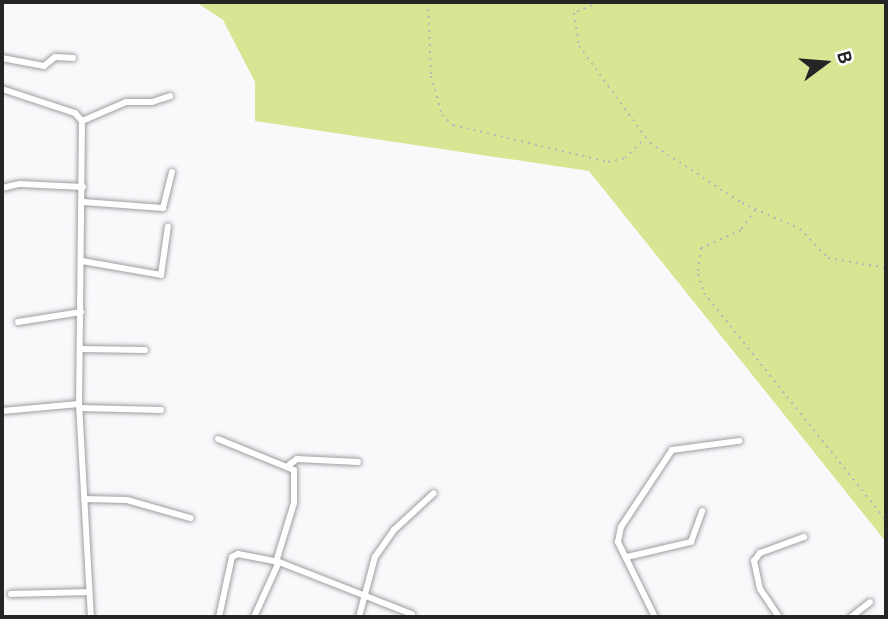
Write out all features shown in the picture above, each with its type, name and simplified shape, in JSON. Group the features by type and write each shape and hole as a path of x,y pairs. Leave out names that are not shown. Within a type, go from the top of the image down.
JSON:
{"street":[{"path":"2,58 44,66 55,57 73,58"},
{"path":"2,89 75,113 82,121 80,406 91,617"},
{"path":"82,121 126,102 152,102 170,96"},
{"path":"83,202 163,208 172,172"},
{"path":"2,188 20,184 83,187"},
{"path":"82,261 161,275 168,226"},
{"path":"18,322 81,313"},
{"path":"80,349 145,350"},
{"path":"2,411 80,406 161,410"},
{"path":"218,439 289,465 296,476 294,503 278,562 254,617"},
{"path":"655,617 618,542 621,527 667,455 679,448 739,441"},
{"path":"289,465 297,459 358,463"},
{"path":"359,617 362,597 375,557 388,537 434,493"},
{"path":"85,499 127,500 190,517"},
{"path":"626,557 691,542 702,511"},
{"path":"787,617 780,617 760,589 754,561 760,553 804,537"},
{"path":"219,617 234,555 278,562 362,597 412,614"},
{"path":"11,594 89,592"},
{"path":"851,617 870,602"}],"path":[{"path":"428,2 431,76 442,115 453,125 608,162 625,158 644,139"},
{"path":"598,2 578,8 574,13 579,46 640,134 756,209 800,229 828,258 886,268"},
{"path":"756,209 741,230 701,248 698,274 704,293 886,520"}],"green space":[{"path":"196,2 886,2 886,542 589,171 255,121 255,82 223,20"}]}
